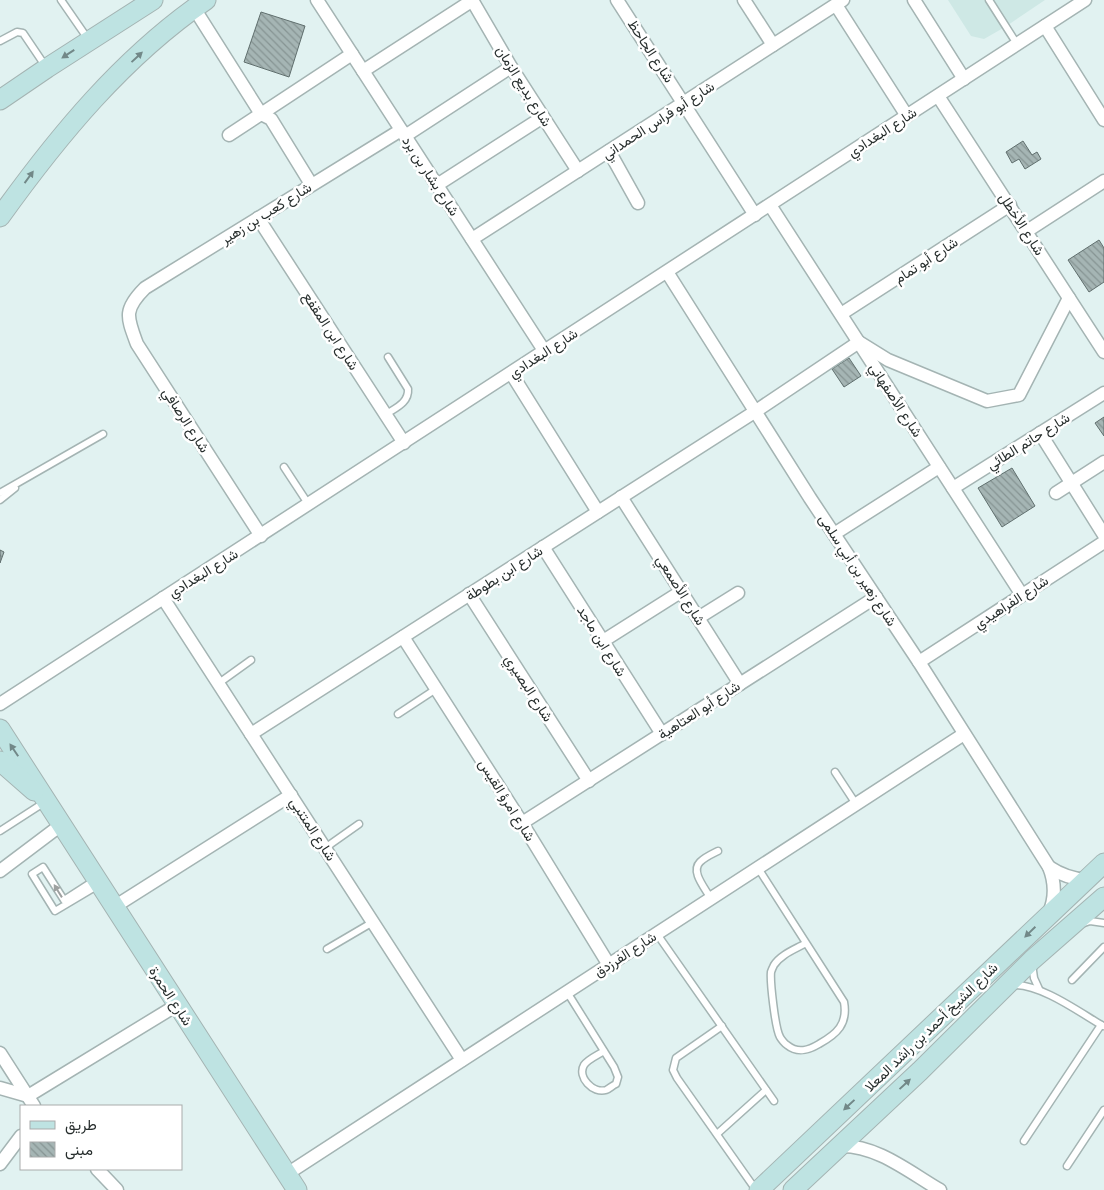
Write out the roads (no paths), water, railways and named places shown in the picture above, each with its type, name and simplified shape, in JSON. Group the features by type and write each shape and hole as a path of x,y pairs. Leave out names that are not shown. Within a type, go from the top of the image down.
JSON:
{"street":[{"path":"0,100 89,40 154,0"},
{"name":"شارع بشار بن برد","path":"317,0 545,352"},
{"path":"363,71 472,0"},
{"name":"شارع بديع الزمان","path":"472,0 511,67 578,171"},
{"name":"شارع الجاحظ","path":"617,0 755,215"},
{"path":"744,0 773,45"},
{"path":"914,0 964,79"},
{"name":"شارع البغدادي","path":"0,704 1085,0"},
{"path":"839,2 907,116"},
{"name":"شارع أبو فراس الحمداني","path":"472,240 839,2"},
{"path":"0,217 38,164 86,106 161,35 200,4 261,114 271,120 311,184"},
{"path":"1045,26 1104,120"},
{"path":"229,135 352,54"},
{"name":"شارع كعب بن زهير","path":"134,300 145,288 311,184 403,133 511,67"},
{"name":"شارع الأخطل","path":"938,96 1104,352"},
{"path":"437,184 542,116"},
{"path":"609,152 638,203"},
{"path":"1026,231 1104,180"},
{"name":"شارع الأصفهاني","path":"770,205 1022,595"},
{"name":"شارع أبو تمام","path":"841,314 1010,206"},
{"name":"شارع ابن المقفع","path":"258,218 404,443"},
{"name":"شارع زهير بن أبي سلمى","path":"668,272 1049,867 1055,891 1048,915"},
{"path":"859,342 888,360 987,402 1002,399 1018,395 1070,298"},
{"name":"شارع الرصافي","path":"134,300 128,311 137,344 261,536"},
{"name":"شارع ابن بطوطة","path":"252,734 756,411 859,342"},
{"path":"511,373 598,512"},
{"name":"شارع حاتم الطائي","path":"953,488 1104,394"},
{"path":"1040,433 1104,535"},
{"path":"1056,493 1104,462"},
{"path":"834,534 939,466"},
{"name":"شارع الأصمعي","path":"621,497 740,684"},
{"name":"شارع الفراهيدي","path":"919,662 1104,542"},
{"name":"شارع ابن ماجد","path":"543,547 662,734"},
{"path":"603,641 682,591"},
{"path":"698,618 738,593"},
{"name":"شارع البصيري","path":"469,594 589,781"},
{"name":"شارع أبو العتاهية","path":"522,824 876,597"},
{"name":"شارع المتنبي","path":"163,598 462,1060"},
{"name":"شارع امرؤ القيس","path":"403,637 609,965"},
{"name":"شارع الحمرة","path":"0,729 292,1182"},
{"name":"شارع الفرزدق","path":"292,1182 462,1060 964,734"},
{"name":"شارع الحمرة","path":"4,768 46,801"},
{"path":"114,907 291,795"},
{"path":"0,870 61,825"},
{"name":"شارع الشيخ أحمد بن راشد المعلا","path":"757,1190 789,1163 1048,915 1104,864"},
{"path":"1049,867 1071,878 1087,880"},
{"name":"شارع الشيخ أحمد بن راشد المعلا","path":"793,1190 1032,960 1104,897"},
{"path":"31,1101 177,1005"},
{"path":"0,1053 31,1101"},
{"path":"0,1088 31,1101"},
{"path":"862,1125 865,1138 880,1154"},
{"path":"0,1164 20,1137"},
{"path":"840,1146 858,1147 880,1154 940,1190"},
{"path":"98,1170 117,1190"}],"lane":[{"path":"61,0 89,40"},
{"path":"989,0 1017,44"},
{"path":"0,41 17,32 24,33 47,68"},
{"path":"386,415 403,403 408,394 408,389 388,357"},
{"path":"0,493 103,434"},
{"path":"284,467 309,505"},
{"path":"0,500 29,477"},
{"path":"218,683 251,660"},
{"path":"398,714 436,688"},
{"path":"835,772 856,804"},
{"path":"0,831 46,801"},
{"path":"325,848 359,824"},
{"path":"711,898 697,874 697,866 700,862 718,851"},
{"path":"43,867 64,900 98,882 55,910 32,874 43,867"},
{"path":"758,868 844,1002 843,1022 835,1035 808,1051 796,1050 787,1045 780,1036 771,972 780,958 806,943"},
{"path":"1071,926 1090,921 1104,924"},
{"path":"327,948 373,922"},
{"path":"657,934 774,1101"},
{"path":"1072,980 1104,947"},
{"path":"1032,960 1034,978 1039,989"},
{"path":"1006,986 1020,984 1039,989 1103,1026 1024,1141"},
{"path":"567,992 604,1051 614,1067 618,1077 616,1084 606,1090 594,1089 584,1080 582,1071 585,1064 604,1051"},
{"path":"722,1026 676,1058 673,1070 757,1190"},
{"path":"716,1134 766,1090"},
{"path":"1067,1166 1104,1110"}]}
